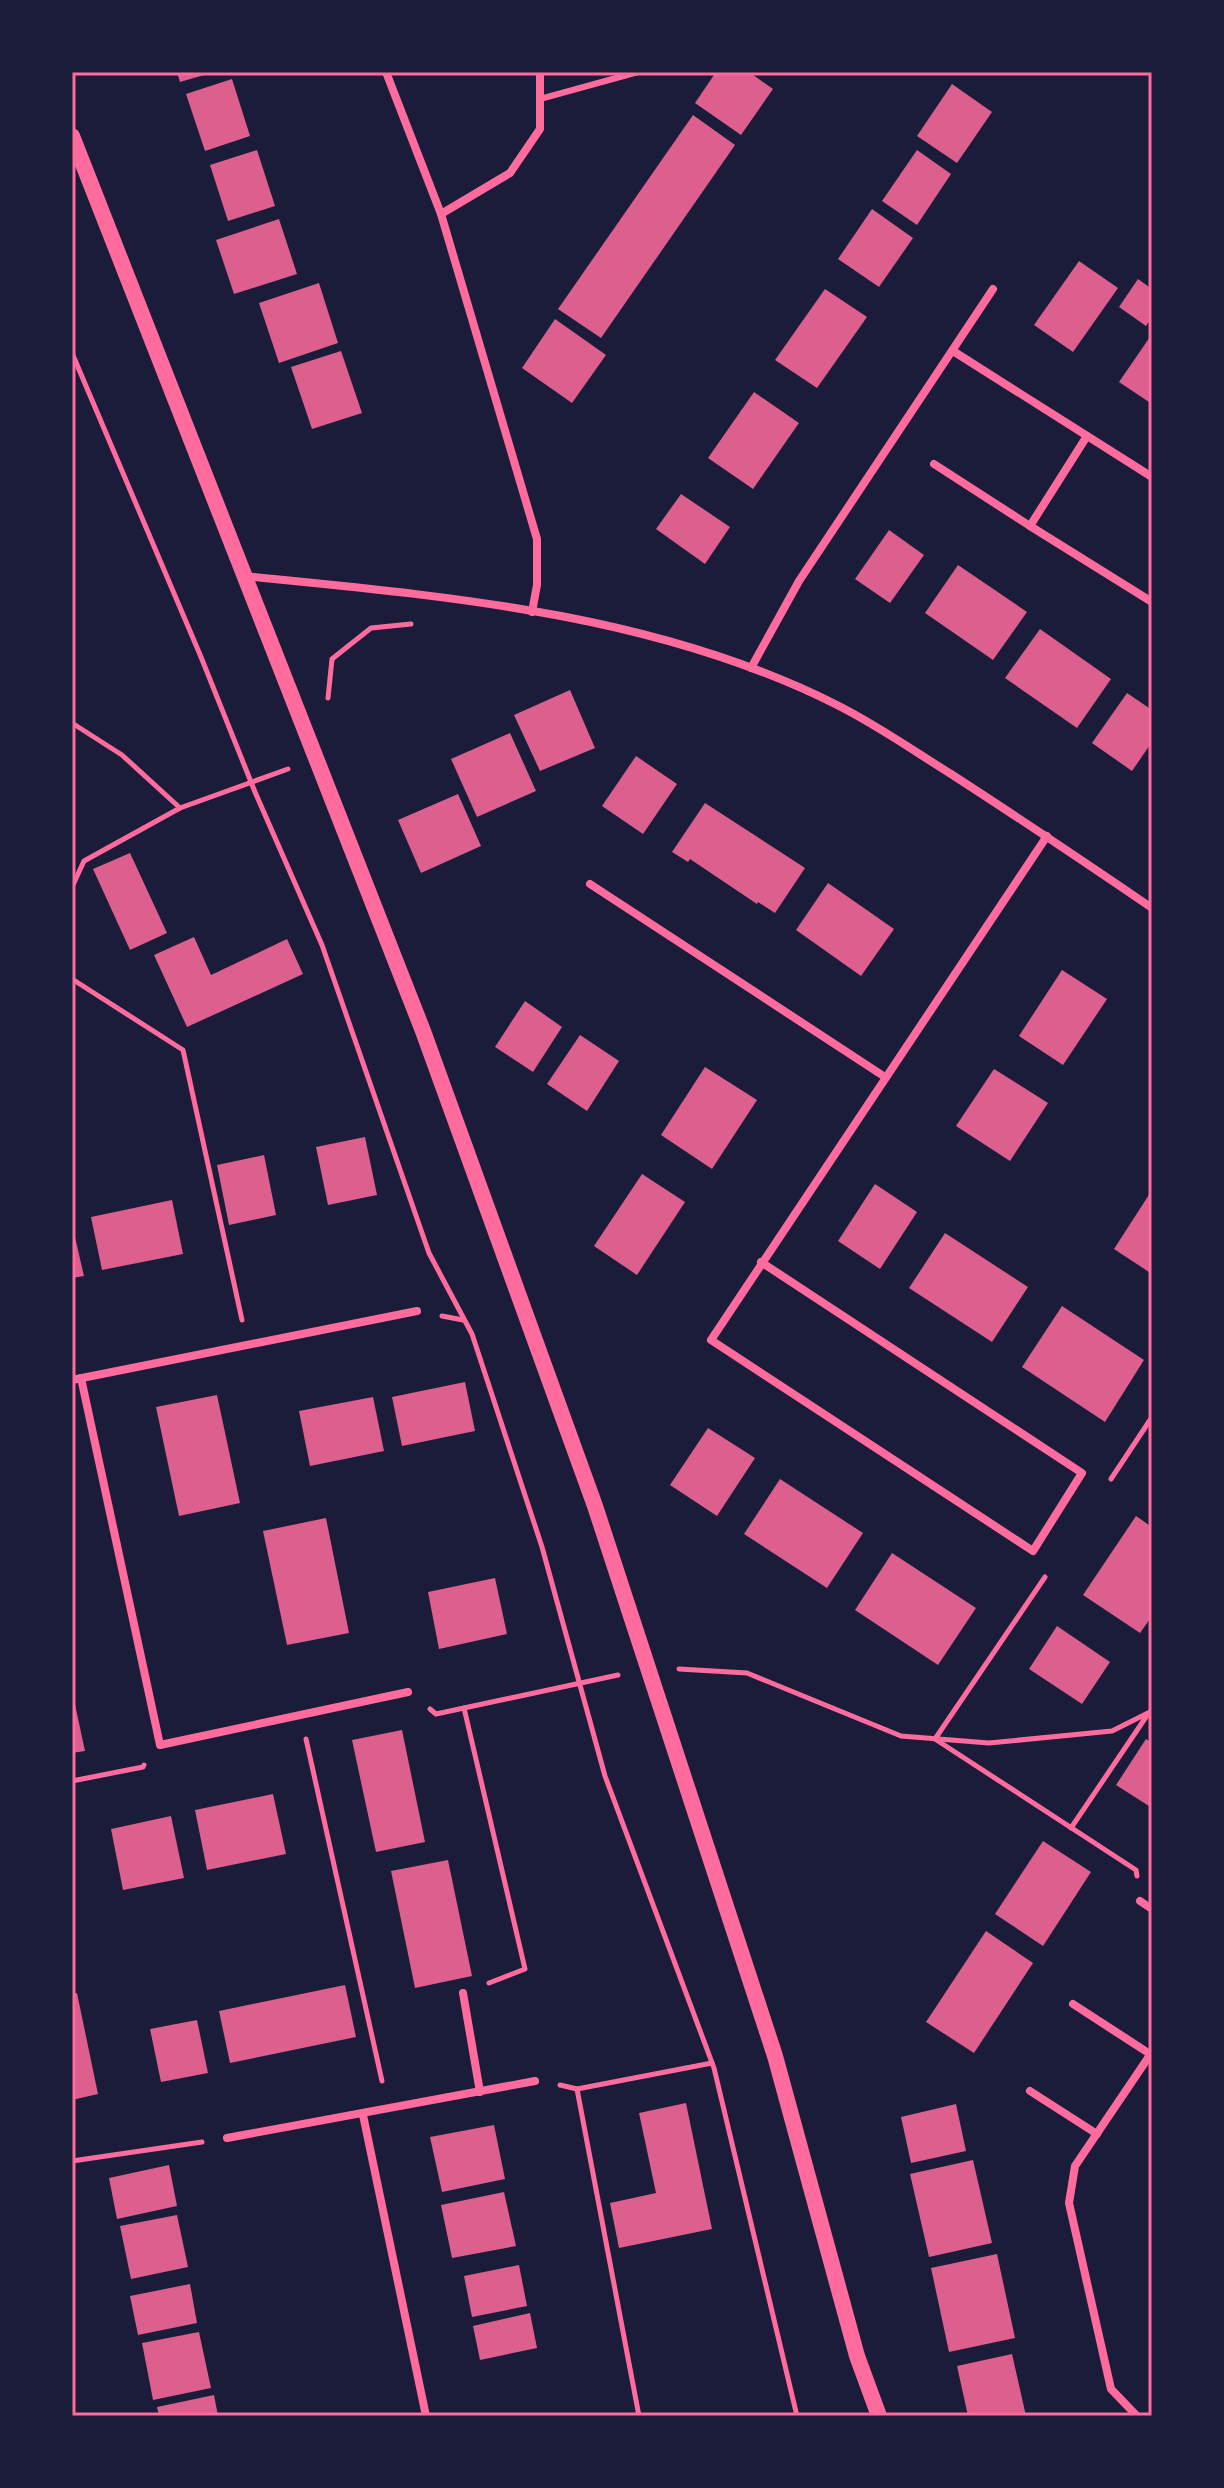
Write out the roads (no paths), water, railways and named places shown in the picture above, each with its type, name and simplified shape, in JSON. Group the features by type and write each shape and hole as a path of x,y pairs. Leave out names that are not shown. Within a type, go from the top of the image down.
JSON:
{"main road":[{"path":"72,136 423,1031 595,1506 775,2056 857,2356 879,2416"},
{"path":"857,2356 868,2416"}],"street":[{"path":"386,72 441,214 537,539 537,585 532,612"},
{"path":"441,214 510,173 540,129 540,72"},
{"path":"751,668 799,581 993,289"},
{"path":"953,351 1152,477"},
{"path":"1030,526 1087,436"},
{"path":"934,464 1152,602"},
{"path":"243,576 407,594 532,612 638,633 751,668 837,705 872,725 1047,836 1152,908"},
{"path":"761,1262 1082,1473 1033,1551 711,1340 761,1262 1047,836"},
{"path":"590,884 885,1077"},
{"path":"408,1692 160,1745 77,1379 417,1311"},
{"path":"1140,1901 1152,1909"},
{"path":"463,1993 480,2092"},
{"path":"1073,2004 1151,2053 1075,2166 1069,2203 1111,2389 1137,2416"},
{"path":"227,2138 535,2081"},
{"path":"1030,2091 1097,2134"},
{"path":"363,2115 426,2416"}],"lane":[{"path":"540,99 638,72"}]}
